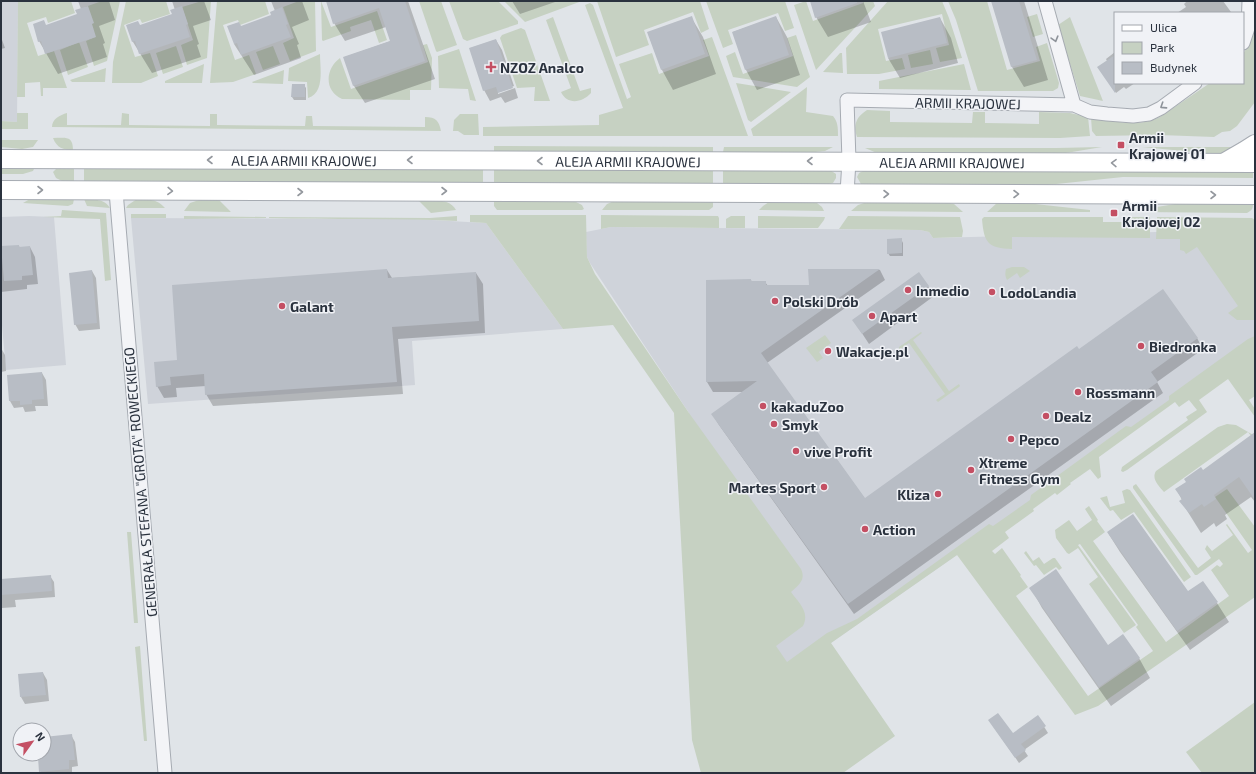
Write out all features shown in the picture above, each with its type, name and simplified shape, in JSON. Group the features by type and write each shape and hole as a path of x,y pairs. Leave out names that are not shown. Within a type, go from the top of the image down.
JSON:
{"street":[{"path":"1044,1 1074,105 1090,112 1133,116 1149,114 1161,108 1194,84"},
{"path":"1244,40 1248,28 1249,1"},
{"name":"ARMII KRAJOWEJ","path":"846,193 849,161 847,100 1074,105"},
{"path":"1223,163 1255,144"},
{"name":"ALEJA ARMII KRAJOWEJ","path":"1,159 1255,163"},
{"path":"1,190 1255,195"},
{"name":"GENERAŁA STEFANA \"GROTA\" ROWECKIEGO","path":"116,191 165,773"}],"shaded area":[{"path":"1,1 18,1 17,122 1,121"},
{"path":"1,217 54,217 66,365 6,370 1,314"},
{"path":"131,218 414,219 486,223 563,329 412,341 415,385 148,404"},
{"path":"611,227 920,230 929,232 933,238 1156,232 1255,241 1254,342 957,555 702,733 689,413 587,257 586,232"}],"green space":[{"path":"18,1 71,1 75,13 48,23 46,17 27,23 38,56 54,51 67,88 43,88 43,96 41,96 40,82 25,83 25,97 17,97"},
{"path":"102,1 120,1 107,61 94,66 86,41 95,37 85,7"},
{"path":"126,1 166,1 170,14 142,23 140,19 124,25 135,57 150,53 158,76 141,83 112,83 113,62"},
{"path":"202,1 211,1 207,58 187,65 181,45 193,40 182,7"},
{"path":"217,1 265,1 269,14 240,25 238,20 223,25 235,60 249,55 256,74 233,82 210,83"},
{"path":"299,1 315,1 316,51 290,61 283,43 294,38 283,7"},
{"path":"321,1 331,27 377,11 387,40 379,43 371,20 350,27 351,31 323,41"},
{"path":"419,1 441,1 457,45 437,52 436,51"},
{"path":"449,1 498,1 518,21 518,24 467,41 463,39"},
{"path":"504,1 582,1 525,22"},
{"path":"597,1 700,1 709,29 701,33 693,12 644,30 649,45 616,57"},
{"path":"706,1 785,1 794,28 785,31 778,13 728,30 733,44 723,48"},
{"path":"806,1 813,21 863,3 863,1 873,1 875,6 816,70 794,5"},
{"path":"888,1 942,1 962,58 940,62 936,48 949,45 942,14 878,29 886,61 902,58 905,69 879,74 847,74 846,48"},
{"path":"948,1 987,1 1007,70 1040,61 1036,47 1047,43 1059,83 1058,88 1053,91 978,91 956,20"},
{"path":"1255,1 1255,102 1237,126 1230,131 1222,132 1214,137 1160,135 1096,136 1092,131 1091,118 1126,123 1152,120 1160,117 1209,84 1244,84 1244,52 1251,40"},
{"path":"590,3 593,5 627,99 631,97 619,64 652,53 659,74 709,56 703,40 712,37 748,136 483,136 483,127 599,125 599,115 623,108 585,5"},
{"path":"1037,14 1043,34 1033,37 1027,17"},
{"path":"553,17 580,91 591,88 591,93 579,101 571,101 567,99 561,92 571,88 546,20"},
{"path":"1070,17 1103,101 1080,96 1058,25"},
{"path":"521,28 525,30 550,101 534,101 535,87 517,88 500,38 502,35"},
{"path":"796,35 810,77 797,87 733,77 726,56 735,52 743,74 793,56 787,38"},
{"path":"79,42 88,67 68,75 60,50"},
{"path":"427,44 432,58 431,90 410,90 410,100 342,99 332,91 329,74 331,68 340,58 351,89 428,62 423,45"},
{"path":"176,46 183,67 163,74 156,53"},
{"path":"273,46 280,64 263,70 256,52"},
{"path":"459,49 476,101 470,100 468,89 439,88 438,56"},
{"path":"930,50 933,64 911,68 908,55"},
{"path":"840,53 842,53 843,73 823,72"},
{"path":"320,54 321,73 319,86 317,91 308,98 307,82 288,81 289,68"},
{"path":"204,64 202,83 165,83 165,81"},
{"path":"964,64 971,90 879,89 879,81"},
{"path":"106,68 105,82 72,82 70,80"},
{"path":"284,70 283,84 252,82"},
{"path":"736,83 791,92 751,122 748,120"},
{"path":"807,87 806,112 833,116 837,123 838,136 753,136 751,129"},
{"path":"867,110 890,111 890,122 972,123 973,112 985,112 985,123 1039,124 1039,112 1070,113 1088,117 1090,136 1060,138 857,137 855,129 856,122 860,115"},
{"path":"17,113 28,113 28,129 1,129 1,121 17,122"},
{"path":"67,113 67,125 121,125 122,113 129,114 129,125 210,126 210,114 217,114 217,125 305,126 306,116 312,116 313,126 425,127 425,117 436,120 441,131 52,127 53,122 59,116"},
{"path":"460,114 478,114 479,135 464,135 458,131 453,131 454,120"},
{"path":"53,138 68,138 72,142 73,150 61,148 56,144"},
{"path":"1,140 38,140 33,147 22,149 1,147"},
{"path":"494,146 713,147 713,152 494,152"},
{"path":"724,147 833,147 825,151 815,152 723,152"},
{"path":"1102,147 1060,154 877,153 865,148 1056,148"},
{"path":"1142,147 1239,147 1226,153 1214,154"},
{"path":"1,168 34,169 33,171 23,174 1,174"},
{"path":"57,168 74,168 74,181 62,181 56,178 53,172"},
{"path":"84,168 483,170 483,183 84,181"},
{"path":"494,169 713,170 713,184 494,182"},
{"path":"723,170 830,170 836,174 836,178 833,183 829,184 723,184"},
{"path":"863,171 1253,172 1253,178 1123,177 1047,185 861,184 857,177 859,173"},
{"path":"30,199 74,199 73,204 68,206 23,203"},
{"path":"84,199 102,201 110,208 87,206"},
{"path":"137,199 155,201 165,208 126,208"},
{"path":"199,200 219,200 231,212 184,211 190,203"},
{"path":"419,201 445,201 456,210 431,213"},
{"path":"494,201 576,202 582,205 584,209 497,210 494,206"},
{"path":"614,201 713,202 713,207 709,210 602,210 607,204"},
{"path":"769,202 817,203 824,211 759,210"},
{"path":"867,202 949,203 954,204 963,212 851,211 858,205"},
{"path":"997,203 1026,203 1090,210 1090,212 987,212"},
{"path":"1175,204 1253,204 1253,207 1247,213 1139,212 1139,210"},
{"path":"62,210 106,213 111,280 105,281 100,219 43,217 61,216"},
{"path":"131,214 166,214 166,218 131,218"},
{"path":"470,215 586,215 587,257 595,274 689,413 801,569 803,576 801,582 791,592 803,608 805,621 803,626 776,646 787,662 827,633 857,619 989,524 993,526 1030,500 1031,495 1126,426 1131,427 1169,400 1169,396 1248,339 1255,336 1255,396 1249,400 1255,409 1255,417 1228,379 1199,400 1207,412 1127,470 1123,472 1121,471 1122,467 1188,420 1186,417 1197,410 1189,400 1179,407 1175,402 1099,457 1101,477 1098,479 1090,469 1070,483 1071,484 1057,495 1055,493 1033,509 1034,511 1005,532 1009,538 992,551 995,554 1002,548 1021,575 1020,576 1028,587 1016,596 1088,696 1153,651 1136,627 1138,625 1080,544 1078,545 1136,625 1124,633 1089,584 1098,577 1078,548 1069,554 1056,538 1055,530 1069,520 1077,531 1092,520 1085,509 1089,506 1105,532 1093,541 1166,642 1229,596 1211,570 1217,565 1220,567 1223,564 1219,559 1195,575 1133,488 1136,484 1198,568 1211,558 1205,549 1207,545 1212,551 1233,535 1226,525 1227,524 1248,553 1252,550 1215,497 1227,489 1255,527 1255,597 1098,706 1075,715 957,555 831,643 895,736 843,773 701,773 692,740 674,413 613,325 563,329 486,223 470,222"},
{"path":"601,215 718,216 719,228 611,227 601,229"},
{"path":"184,216 266,217 266,218 184,219"},
{"path":"457,216 457,221 269,218 430,218"},
{"path":"731,216 745,216 745,228 726,228 726,219"},
{"path":"758,216 825,217 818,228 758,228"},
{"path":"848,216 960,217 963,231 962,237 933,238 929,232 920,230 839,229"},
{"path":"984,217 1103,217 1103,222 1126,222 1126,217 1150,217 1150,238 1012,237 1012,249 1004,248 992,245 986,239 982,219"},
{"path":"1157,217 1252,218 1255,220 1255,320 1237,320 1228,313 1238,306 1197,247 1186,254 1184,251 1180,250 1180,239 1156,239"},
{"path":"1012,267 1024,267 1030,271 1020,278 1017,273 1007,280 1005,275 1006,269"},
{"path":"921,332 922,333 913,340 949,391 959,384 960,386 938,402 936,400 945,394 909,343 899,350 899,347"},
{"path":"825,335 831,343 819,352 823,358 817,362 806,348"},
{"path":"1227,424 1236,425 1255,436 1255,441 1248,432 1164,492 1155,480 1154,477 1156,471 1218,427"},
{"path":"1127,489 1130,490 1191,577 1184,582 1134,512 1121,520 1113,510 1110,511 1100,498 1107,496 1110,507 1125,503 1122,491"},
{"path":"127,532 131,532 138,623 134,623"},
{"path":"1026,551 1033,561 1039,557 1044,564 1055,558 1062,568 1059,570 1056,567 1044,575 1036,565 1034,566 1024,553"},
{"path":"140,646 147,741 144,741 135,647"},
{"path":"1255,702 1255,773 1202,773 1186,752"}],"building":[{"path":"326,1 405,1 425,61 353,86 343,57 390,41 379,8 333,24"},
{"path":"810,1 857,1 857,3 815,18"},
{"path":"991,1 1019,1 1037,60 1011,67"},
{"path":"88,6 94,23 92,24 96,37 45,54 41,41 38,42 33,24 44,20 46,25 77,14 75,10"},
{"path":"182,6 188,24 186,25 190,37 139,54 135,41 132,42 126,25 138,21 140,25 172,14 170,10"},
{"path":"282,7 288,24 286,25 291,37 241,55 237,43 234,44 227,26 239,22 241,26 271,15 270,12"},
{"path":"692,16 705,54 661,70 647,32"},
{"path":"776,16 789,55 745,70 732,32"},
{"path":"940,17 947,43 888,58 881,32"},
{"name":"NZOZ Analco","path":"496,39 513,88 498,93 496,87 483,91 469,48"},
{"path":"1114,56 1115,93 1097,67"},
{"path":"292,84 305,84 305,97 291,97"},
{"path":"902,238 902,253 887,254 887,239"},
{"path":"19,245 19,247 30,246 33,275 22,276 22,280 4,281 1,246"},
{"path":"387,269 388,278 476,272 479,321 392,327 397,382 205,395 204,374 170,377 171,385 156,387 154,362 177,360 172,285"},
{"path":"808,269 880,269 761,353 865,498 1077,346 1079,349 1163,289 1198,338 1151,372 1158,382 848,604 711,414 757,381 706,382 706,280 751,279 751,281 766,281 766,285 809,285"},
{"path":"92,270 97,323 74,325 69,273"},
{"path":"919,272 929,286 862,334 852,320"},
{"path":"42,372 44,399 32,400 32,404 20,405 20,401 9,401 7,375"},
{"path":"1255,432 1255,500 1239,477 1214,495 1216,499 1204,507 1202,504 1189,513 1179,501 1182,499 1175,489 1186,482 1184,479 1201,467 1203,470"},
{"path":"1133,514 1188,591 1203,581 1218,602 1177,631 1107,532"},
{"path":"1056,569 1108,645 1123,634 1140,658 1099,687 1029,588"},
{"path":"51,575 52,591 1,595 1,579"},
{"path":"43,672 46,695 20,697 18,674"},
{"path":"998,713 1013,733 1038,715 1046,726 1021,744 1026,750 1015,758 988,720"},
{"path":"72,734 75,760 69,760 69,769 39,772 38,762 52,762 52,736"}],"place":[{"name":"NZOZ Analco","path":"491,67"},
{"name":"Armii Krajowej 01","path":"1121,145"},
{"name":"Armii Krajowej 02","path":"1114,213"},
{"name":"Inmedio","path":"908,290"},
{"name":"LodoLandia","path":"992,292"},
{"name":"Polski Drób","path":"775,301"},
{"name":"Galant","path":"282,306"},
{"name":"Apart","path":"872,316"},
{"name":"Biedronka","path":"1141,346"},
{"name":"Wakacje.pl","path":"828,351"},
{"name":"Rossmann","path":"1078,392"},
{"name":"kakaduZoo","path":"763,406"},
{"name":"Dealz","path":"1046,416"},
{"name":"Smyk","path":"774,424"},
{"name":"Pepco","path":"1011,439"},
{"name":"vive Profit","path":"796,451"},
{"name":"Xtreme Fitness Gym","path":"971,470"},
{"name":"Martes Sport","path":"824,487"},
{"name":"Kliza","path":"938,494"},
{"name":"Action","path":"865,529"}]}
